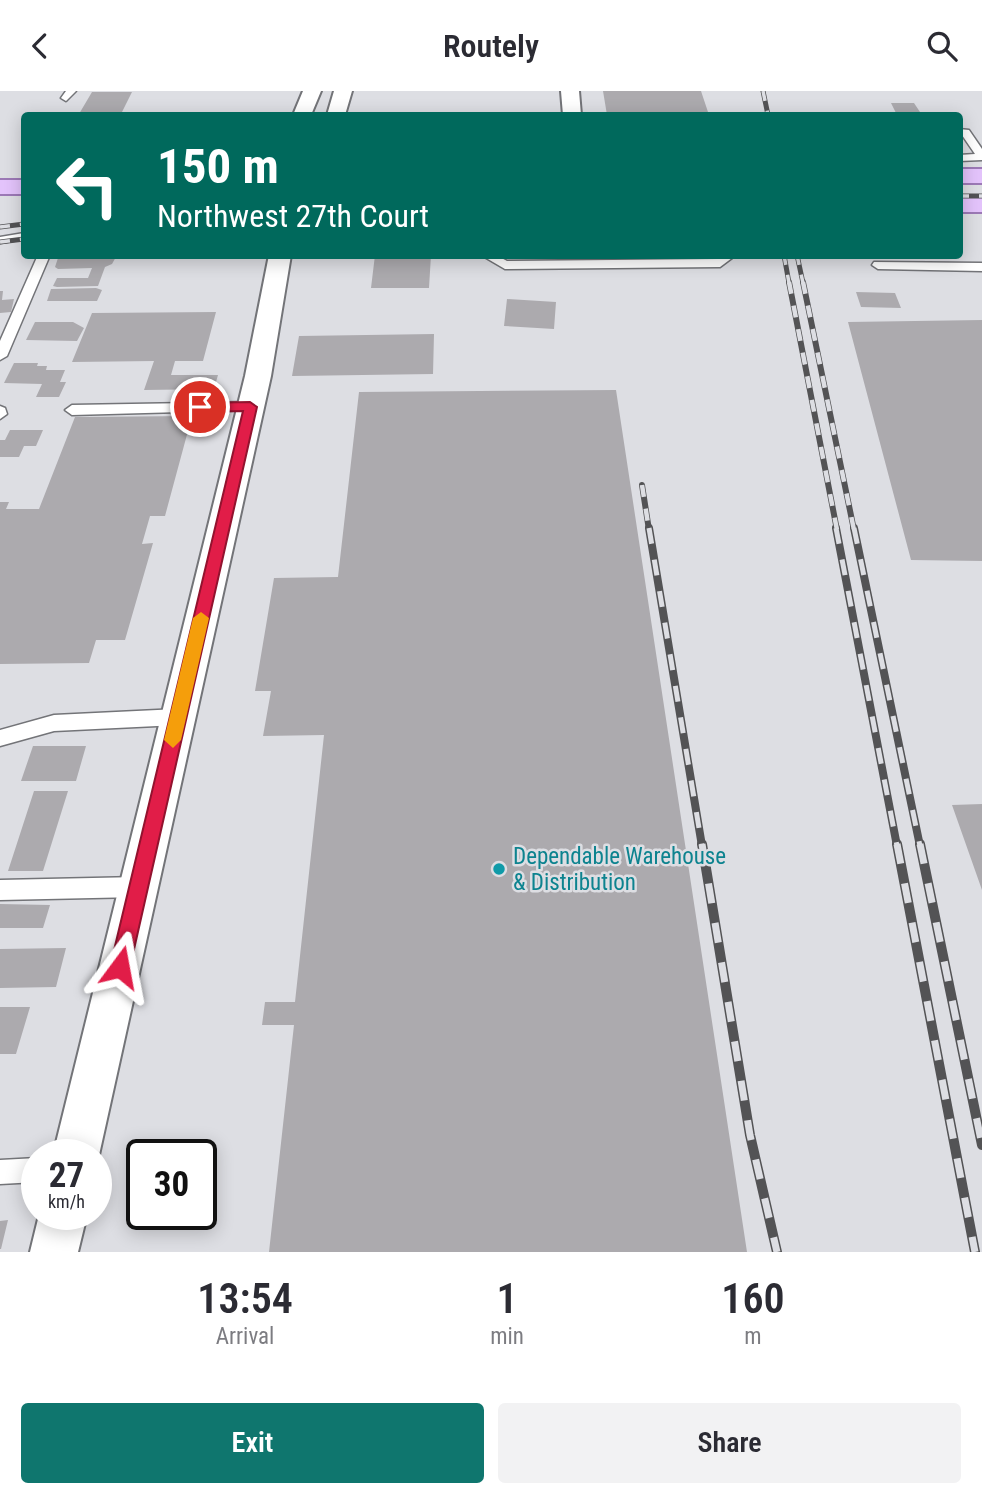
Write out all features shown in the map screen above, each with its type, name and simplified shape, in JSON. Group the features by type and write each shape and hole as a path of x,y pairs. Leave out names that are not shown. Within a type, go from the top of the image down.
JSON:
{"main road":[{"path":"963,176 982,176"},
{"path":"0,187 21,187"},
{"path":"963,205 982,205"}],"street":[{"path":"303,112 312,91"},
{"path":"337,112 343,91"},
{"path":"570,91 572,112"},
{"path":"80,1139 250,407 279,259"},
{"path":"54,1252 59,1230"}],"lane":[{"path":"963,132 982,157"},
{"path":"963,157 982,157"},
{"path":"0,240 21,236"},
{"path":"0,356 42,259"},
{"path":"494,259 505,265 720,263 726,259"},
{"path":"878,265 982,267"},
{"path":"72,410 250,407"},
{"path":"0,738 54,723 178,717"},
{"path":"0,890 139,887"},
{"path":"0,1172 21,1171"}],"building":[{"path":"603,91 701,91 708,112 606,112"},
{"path":"92,92 132,92 122,112 80,112"},
{"path":"891,103 914,103 920,112 896,112"},
{"path":"58,259 115,259 112,264 105,267 98,286 53,286 57,278 88,278 92,268 55,267"},
{"path":"375,259 431,259 429,288 371,288"},
{"path":"51,289 102,290 97,301 47,301"},
{"path":"0,291 3,291 2,300 14,299 11,312 0,313"},
{"path":"856,292 895,293 901,308 861,307"},
{"path":"507,299 556,302 554,329 504,326"},
{"path":"216,312 203,361 175,361 171,375 218,375 214,389 144,390 154,361 72,362 92,313"},
{"path":"982,320 982,561 911,560 848,322"},
{"path":"35,322 73,322 84,328 77,341 26,340"},
{"path":"434,334 433,374 292,376 299,336"},
{"path":"14,363 38,363 37,366 47,366 46,370 65,370 60,382 66,382 59,397 36,397 42,384 4,383"},
{"name":"Dependable Warehouse & Distribution","path":"616,390 747,1252 269,1252 294,1025 262,1025 265,1002 295,1002 324,735 263,736 271,691 255,691 274,578 338,577 359,392"},
{"path":"192,416 165,516 150,516 142,544 153,543 125,640 96,640 89,663 0,664 0,502 9,502 6,509 39,509 75,417"},
{"path":"10,430 43,430 36,446 24,446 19,457 0,457 0,440 5,440"},
{"path":"33,746 86,746 76,781 21,781"},
{"path":"34,791 68,791 43,871 8,871"},
{"path":"982,804 982,890 952,805"},
{"path":"0,904 50,905 43,928 0,928"},
{"path":"66,948 56,987 0,988 0,949"},
{"path":"0,1007 30,1007 16,1054 0,1054"},
{"path":"8,1220 1,1249 0,1249 0,1221"}],"railway":[{"path":"763,91 767,112"},
{"path":"963,196 982,196"},
{"path":"0,227 21,224"},
{"path":"0,242 21,239"},
{"path":"785,259 789,283"},
{"path":"798,259 803,283"},
{"path":"789,282 837,530"},
{"path":"803,282 854,530"},
{"path":"642,485 649,530"},
{"path":"649,528 702,846"},
{"path":"836,528 897,846"},
{"path":"854,528 920,846"},
{"path":"702,844 750,1135 777,1252"},
{"path":"897,844 975,1252"},
{"path":"920,844 982,1145"}],"slow traffic":[{"path":"173,740 201,618"}],"place":[{"name":"Dependable Warehouse & Distribution","path":"499,869"}],"route":[{"path":"120,967 250,407 200,407"}]}
